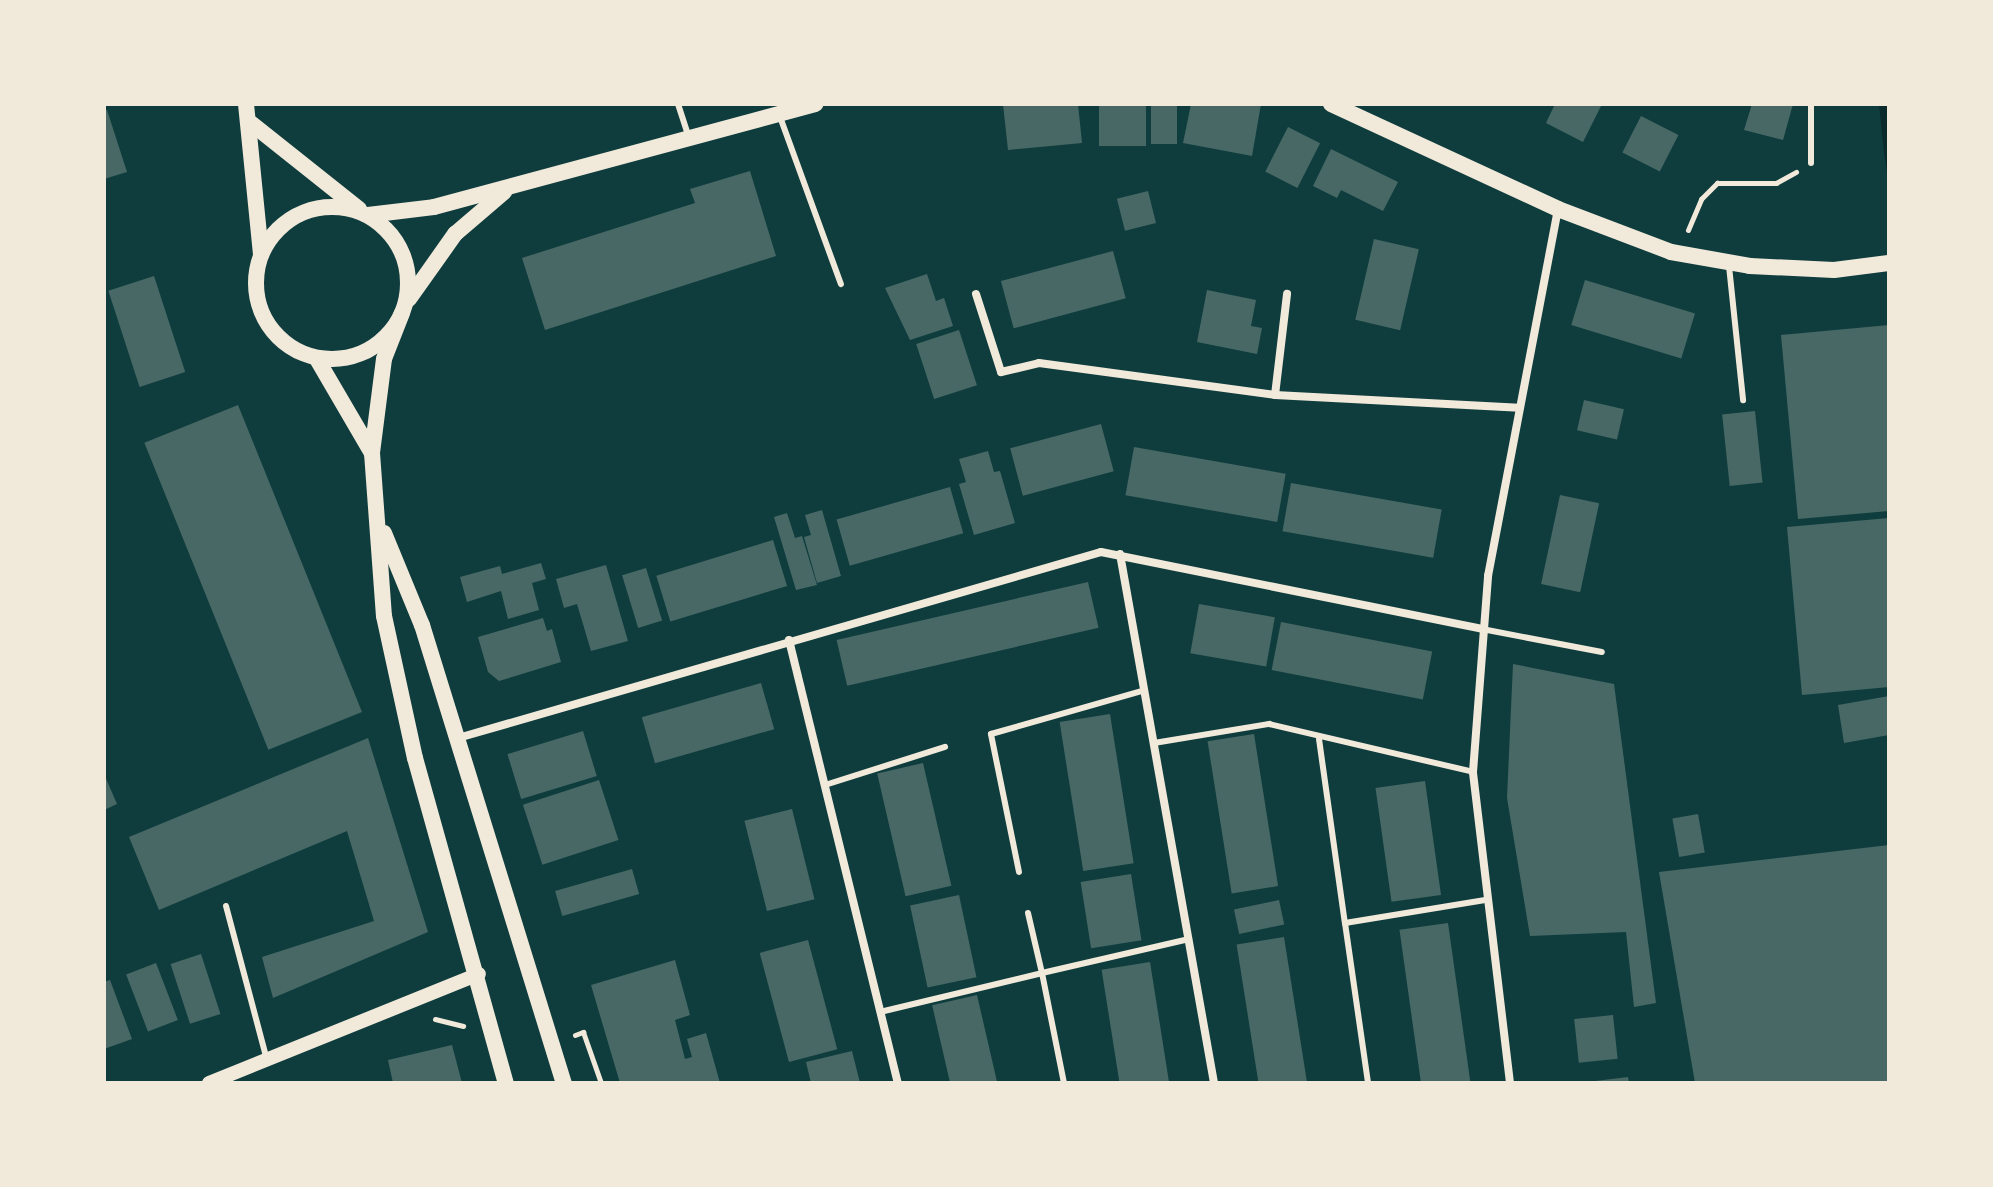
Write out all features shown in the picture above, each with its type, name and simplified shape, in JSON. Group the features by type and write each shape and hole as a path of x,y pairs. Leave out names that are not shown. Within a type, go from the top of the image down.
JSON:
{"main road":[{"path":"246,104 252,124 253,197 261,254 255,288 260,310 274,333 317,359 372,453"},
{"path":"261,254 290,219 320,207 366,214 434,207 815,104"},
{"path":"1331,104 1558,209 1679,253 1781,268 1834,270 1889,263"},
{"path":"252,124 391,234 406,260 404,309 384,359 372,453 387,630 415,758 479,974 506,1083"},
{"path":"317,359 350,358 376,346 455,234 512,186"},
{"path":"380,523 422,625 564,1083"}],"street":[{"path":"1510,1083 1485,900 1473,772 1482,629 1519,408 1558,209"},
{"path":"976,294 1001,372 1039,363 1275,395 1519,408"},
{"path":"1275,395 1287,294"},
{"path":"458,738 1086,554 1120,554 1482,629"},
{"path":"1120,554 1214,1083"},
{"path":"789,640 898,1083"},
{"path":"209,1083 479,974"}],"lane":[{"path":"678,104 689,138"},
{"path":"1811,104 1811,163"},
{"path":"779,114 841,284"},
{"path":"1729,262 1743,400"},
{"path":"1482,629 1602,652"},
{"path":"1019,872 991,734 1145,690"},
{"path":"1154,743 1269,724 1319,739 1473,772"},
{"path":"1319,739 1368,1083"},
{"path":"825,785 945,747"},
{"path":"1345,923 1485,900"},
{"path":"226,906 267,1060"},
{"path":"1028,913 1064,1083"},
{"path":"880,1012 1189,939"}],"path":[{"path":"1679,253 1701,199 1717,183 1776,183 1811,163"},
{"path":"421,1023 436,1019 461,1023 467,1034"},
{"path":"583,1032 601,1083"}],"water":[{"path":"1879,104 1889,104 1889,184 1884,153"}],"building":[{"path":"1003,104 1078,104 1082,143 1008,150"},
{"path":"1099,104 1146,104 1146,146 1099,146"},
{"path":"1151,104 1177,104 1177,144 1151,144"},
{"path":"1191,104 1261,104 1252,156 1183,143"},
{"path":"1555,104 1601,106 1583,142 1546,123"},
{"path":"1752,104 1793,104 1783,140 1744,130"},
{"path":"107,110 127,172 104,179 104,111"},
{"path":"1641,116 1678,135 1660,172 1622,153"},
{"path":"1288,127 1320,143 1297,188 1265,172"},
{"path":"1331,149 1398,182 1383,211 1341,190 1337,198 1313,186"},
{"path":"750,171 776,256 545,330 522,258 695,203 690,189"},
{"path":"1148,191 1156,223 1125,231 1117,199"},
{"path":"1374,239 1419,249 1400,330 1355,320"},
{"path":"1113,251 1126,298 1014,328 1001,281"},
{"path":"927,274 936,301 944,298 953,326 910,340 885,288"},
{"path":"154,276 185,372 140,387 108,291"},
{"path":"1585,280 1695,314 1681,359 1571,325"},
{"path":"1207,290 1256,300 1251,326 1262,328 1257,354 1197,342"},
{"path":"1889,325 1889,511 1798,519 1781,335"},
{"path":"959,330 977,385 934,399 916,344"},
{"path":"1584,400 1624,409 1617,439 1577,430"},
{"path":"238,405 362,712 268,750 144,443"},
{"path":"1755,411 1763,483 1730,486 1722,414"},
{"path":"1101,424 1114,471 1023,496 1010,448"},
{"path":"1134,447 1286,474 1277,522 1125,495"},
{"path":"988,451 994,472 1000,471 1015,523 974,535 959,484 966,482 959,459"},
{"path":"1291,483 1442,510 1433,558 1282,531"},
{"path":"950,487 963,533 850,566 837,520"},
{"path":"1560,495 1599,503 1580,592 1541,584"},
{"path":"822,510 841,576 817,583 804,537 811,535 805,515"},
{"path":"787,513 795,538 802,536 817,585 796,590 774,517"},
{"path":"1889,518 1889,687 1802,695 1787,527"},
{"path":"773,540 787,586 670,622 656,576"},
{"path":"541,563 546,579 532,583 539,610 508,619 501,591 467,602 460,577 500,566 502,574"},
{"path":"606,565 628,641 591,651 577,604 564,608 556,579"},
{"path":"646,568 662,621 638,628 622,575"},
{"path":"1088,582 1099,628 847,686 837,640"},
{"path":"1199,604 1275,617 1266,667 1190,653"},
{"path":"543,618 547,631 552,629 561,662 499,681 488,672 478,637"},
{"path":"1281,622 1432,651 1423,699 1272,670"},
{"path":"1513,664 1614,684 1656,1003 1634,1007 1626,932 1530,936 1507,798"},
{"path":"761,683 774,729 655,763 642,717"},
{"path":"1889,696 1889,735 1844,743 1838,705"},
{"path":"1110,714 1134,863 1083,871 1060,722"},
{"path":"583,731 597,776 521,799 507,754"},
{"path":"1254,734 1278,886 1232,893 1208,741"},
{"path":"368,738 428,932 273,998 262,957 374,921 347,831 159,910 129,837"},
{"path":"923,763 951,886 906,896 877,774"},
{"path":"104,774 117,804 104,810"},
{"path":"599,780 618,840 542,865 523,805"},
{"path":"1425,781 1441,895 1391,902 1375,788"},
{"path":"792,809 814,899 767,911 744,821"},
{"path":"1698,814 1705,852 1679,857 1672,819"},
{"path":"1889,845 1889,1083 1695,1083 1659,872"},
{"path":"632,869 639,894 562,916 555,891"},
{"path":"1131,874 1141,940 1091,948 1081,882"},
{"path":"959,895 976,977 928,988 910,905"},
{"path":"1279,900 1284,924 1239,934 1234,910"},
{"path":"1448,923 1470,1083 1421,1083 1399,930"},
{"path":"1284,937 1307,1083 1259,1083 1237,945"},
{"path":"808,940 837,1049 789,1062 760,953"},
{"path":"201,954 220,1014 190,1024 171,964"},
{"path":"675,960 690,1015 675,1020 685,1059 692,1057 687,1039 706,1033 720,1083 620,1083 591,985"},
{"path":"1150,962 1169,1082 1120,1083 1102,970"},
{"path":"156,963 178,1020 148,1031 126,974"},
{"path":"110,980 132,1039 104,1049 104,982"},
{"path":"977,995 997,1083 950,1083 932,1005"},
{"path":"1613,1015 1618,1059 1579,1063 1574,1019"},
{"path":"452,1045 462,1083 393,1083 388,1060"},
{"path":"852,1051 860,1083 811,1083 806,1062"},
{"path":"1628,1077 1629,1083 1595,1083 1595,1081"}]}
